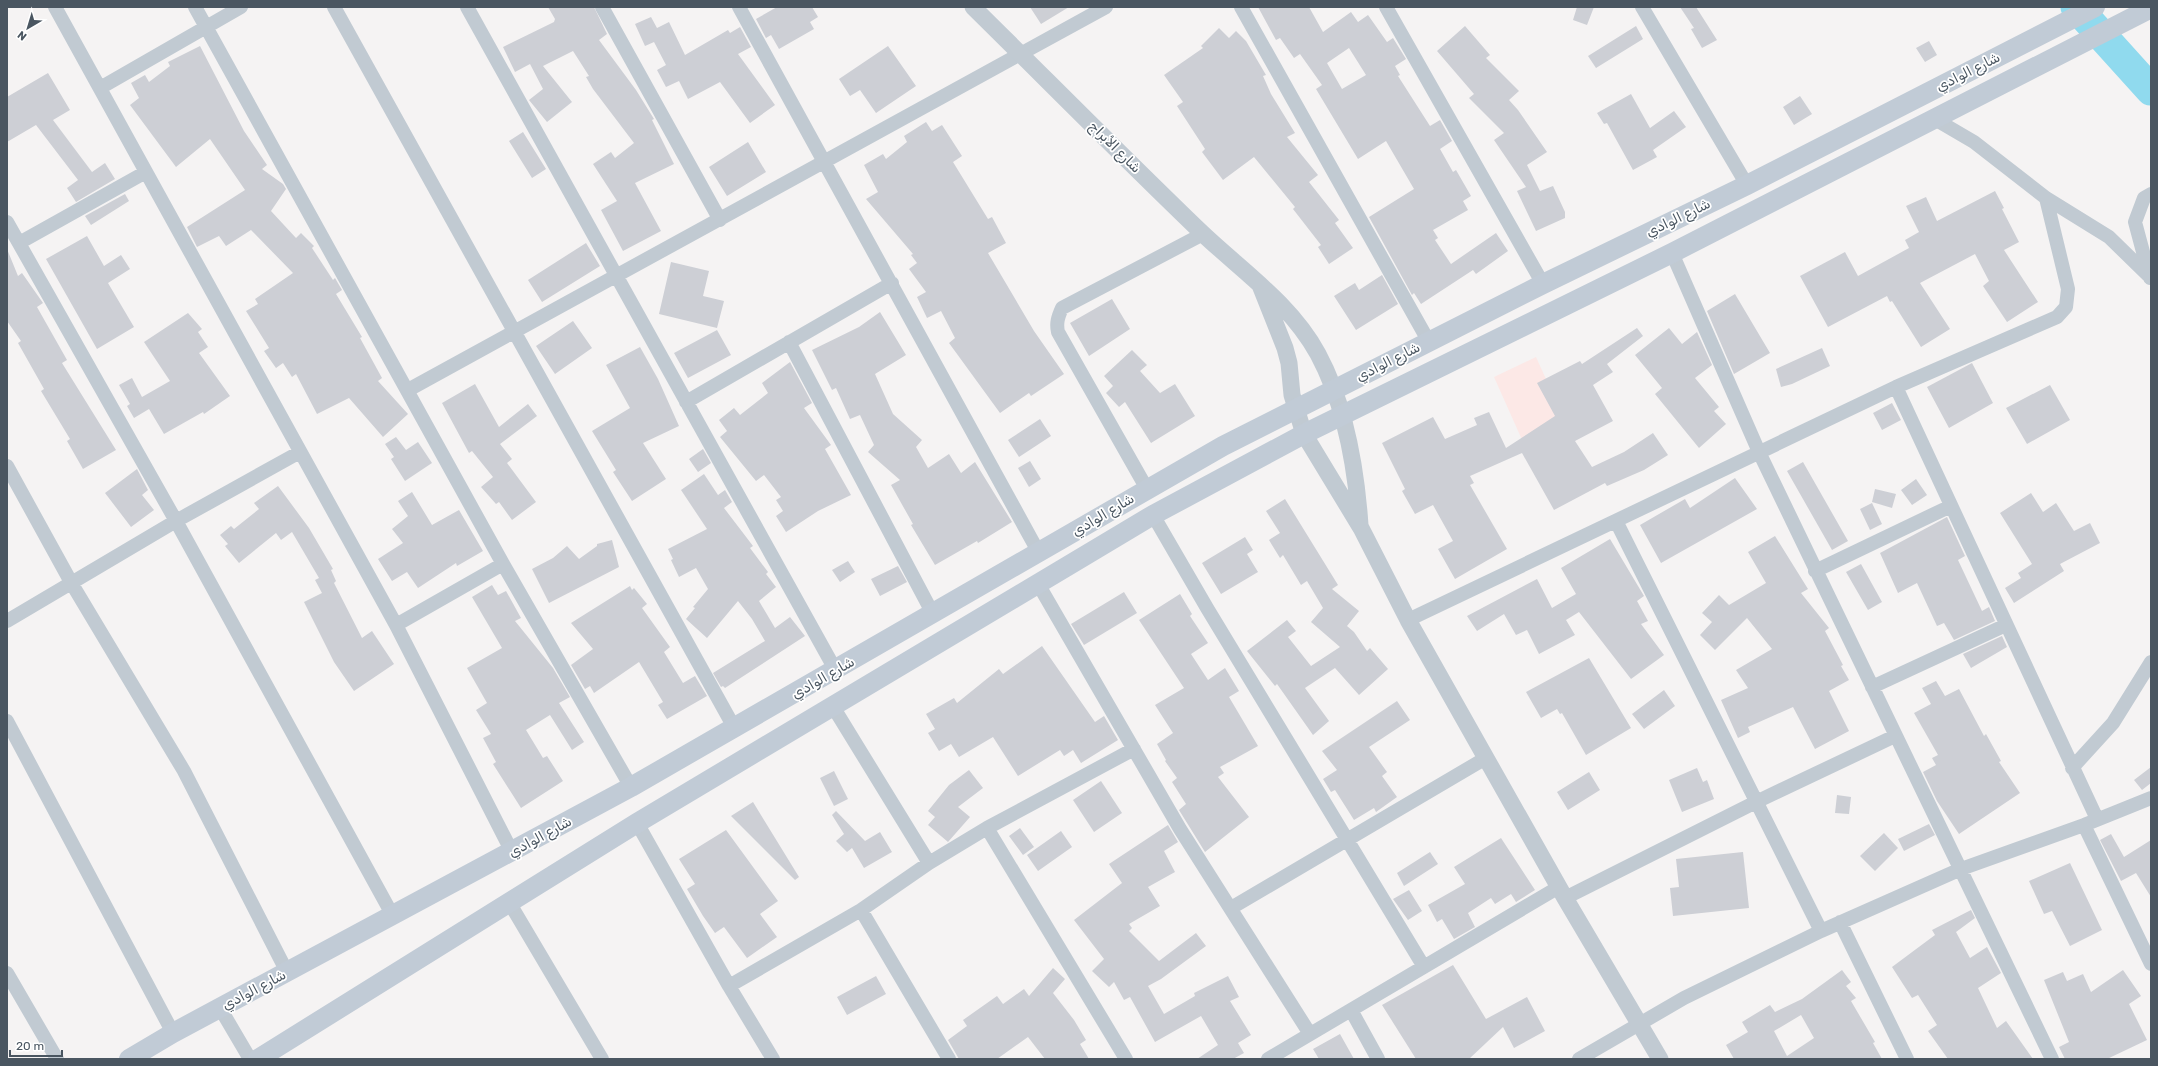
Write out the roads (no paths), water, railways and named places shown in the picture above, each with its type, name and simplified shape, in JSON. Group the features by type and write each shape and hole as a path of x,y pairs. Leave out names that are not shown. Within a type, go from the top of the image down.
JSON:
{"main road":[{"name":"شارع الوادي","path":"129,1059 173,1033 394,916 735,729 1147,489 1224,446 1543,284 1747,185 2095,7"},
{"name":"شارع الوادي","path":"258,1059 637,822 1037,582 1153,515 1304,434 1672,253 2150,8"}],"street":[{"path":"55,7 396,625 512,852"},
{"path":"195,7 503,564 631,787"},
{"path":"100,88 241,7"},
{"path":"334,7 735,729"},
{"path":"467,7 836,671"},
{"path":"602,7 720,220"},
{"path":"739,7 1039,553"},
{"name":"شارع الأبراج","path":"973,7 1203,234 1260,285 1285,310 1306,336 1317,352 1334,390 1343,415 1356,480 1360,528"},
{"path":"1242,7 1429,342"},
{"path":"1386,7 1543,284"},
{"path":"1642,7 1747,185"},
{"path":"408,390 1021,55 1101,8"},
{"path":"1933,118 1974,142 2046,198 2109,237 2150,279"},
{"path":"19,243 146,172"},
{"path":"2150,279 2135,222 2144,198 2151,194"},
{"path":"1408,620 1896,387 2057,317 2066,307 2068,289 2046,198"},
{"path":"7,222 176,521 394,916"},
{"path":"1147,489 1058,332 1056,324 1062,308 1203,234"},
{"path":"1672,253 1759,452 1815,571 1961,868 2052,1059"},
{"path":"686,402 892,283"},
{"path":"1260,285 1285,348 1295,409 1304,434 1360,528 1408,620 1562,892 1660,1059"},
{"path":"789,342 934,614"},
{"path":"1896,387 2072,768 2090,822 2151,964"},
{"path":"7,620 72,584 176,521 300,452"},
{"path":"7,466 72,584 184,770 287,972"},
{"path":"1815,571 1951,506"},
{"path":"1153,515 1207,608 1424,967"},
{"path":"1616,521 1821,931"},
{"path":"396,625 503,564"},
{"path":"1037,582 1180,829 1310,1034"},
{"path":"1872,687 2006,625"},
{"path":"2072,768 2113,724 2151,662"},
{"path":"832,705 928,863"},
{"path":"7,721 173,1033"},
{"path":"1268,1059 1424,967 1562,892 1895,736"},
{"path":"729,986 861,910 928,863 987,828 1134,749"},
{"path":"1231,908 1486,758"},
{"path":"1579,1059 1638,1023 1684,998 1840,922 1961,868 2090,822 2151,798"},
{"path":"637,822 729,986 773,1059"},
{"path":"987,828 1126,1059"},
{"path":"509,902 602,1059"},
{"path":"861,910 949,1059"},
{"path":"1840,922 1907,1059"},
{"path":"7,973 57,1059"},
{"path":"220,1008 250,1059"},
{"path":"1351,1010 1378,1059"}],"waterway":[{"path":"2076,7 2151,90"}]}
